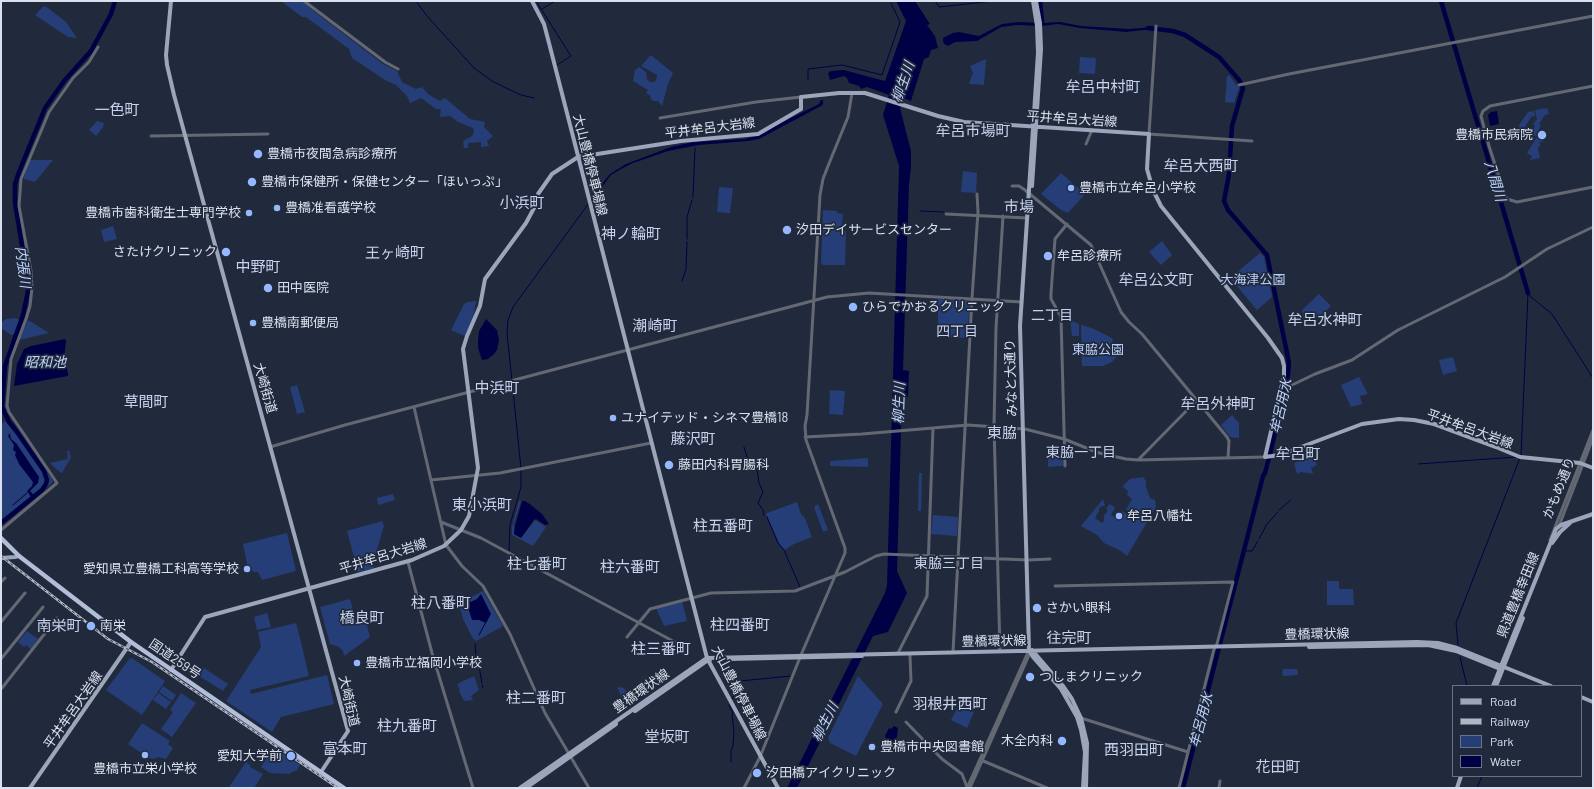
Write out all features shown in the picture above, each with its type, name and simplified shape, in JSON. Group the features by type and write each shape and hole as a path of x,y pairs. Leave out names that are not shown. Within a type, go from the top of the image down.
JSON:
{"highway":[{"name":"国道259号","path":"1,538 19,556 131,642 344,788"}],"main road":[{"name":"大崎街道","path":"171,1 166,55 167,65 185,136 348,731 321,772"},
{"name":"大山豊橋停車場線","path":"532,1 545,30 707,659 778,788"},
{"name":"みなと大通り","path":"1022,302 1042,49 1034,1"},
{"name":"平井牟呂大岩線","path":"171,670 205,617 408,562 446,545 461,530 469,516 477,476 478,460 463,348 480,306 486,279 531,215 538,194 544,183 552,174 578,157 681,141 758,134 801,109 800,97 833,93 865,93 938,116 964,122 1149,134"},
{"path":"1149,134 1148,169 1157,200 1166,214 1278,350 1284,366 1284,386 1268,457"},
{"name":"みなと大通り","path":"1030,194 1027,218 1022,302 1030,652"},
{"name":"平井牟呂大岩線","path":"1268,457 1286,453 1362,424 1399,419 1414,420 1438,426 1521,457 1581,464 1593,468"},
{"name":"県道豊橋幸田線","path":"1496,685 1556,529 1560,523 1593,514"},
{"name":"県道豊橋幸田線","path":"1493,685 1552,542 1571,521"},
{"path":"1,558 15,558 19,556"},
{"name":"平井牟呂大岩線","path":"30,788 131,642"},
{"name":"豊橋環状線","path":"898,654 910,655 1428,645 1456,651 1548,685"},
{"name":"豊橋環状線","path":"520,788 527,786 707,659 953,652 1030,652"},
{"path":"1030,652 1063,686 1072,699 1081,718 1087,743 1086,788"},
{"path":"1030,652 1061,688 1077,717 1085,752 1082,788"},
{"path":"1582,697 1593,702"},
{"path":"1455,788 1460,777"}],"street":[{"path":"304,1 385,62 398,69"},
{"path":"1239,85 1289,74 1593,16"},
{"path":"1156,28 1149,134 1252,141"},
{"path":"1,530 57,483 9,412 7,406 12,359 30,306 32,288 31,271 19,206 21,179 49,112 73,78 89,62 98,47"},
{"path":"1593,86 1490,106 1483,111 1481,116 1505,195 1510,200 1517,202 1593,188"},
{"path":"744,788 760,757 800,657 836,576 845,548 805,437 820,195 825,172 848,117 852,93"},
{"path":"660,118 756,102 800,97"},
{"path":"1086,144 1092,130"},
{"path":"151,136 268,134"},
{"path":"1012,186 1021,187 1090,243 1124,316 1142,334 1229,439 1228,458"},
{"path":"953,652 972,298 978,216 977,194"},
{"path":"946,214 1027,218"},
{"path":"1000,651 994,426 997,300 1003,216"},
{"path":"1065,466 1061,318 1051,299 1051,293 1055,239 1067,224"},
{"path":"1284,386 1290,386 1315,374 1352,360 1405,326 1518,270 1547,249 1593,227"},
{"path":"270,447 813,300 834,296 868,293 1022,302"},
{"path":"1138,460 1197,400"},
{"path":"414,407 446,545 462,566 483,586 510,634 545,713 589,788"},
{"path":"805,437 862,434 965,425 994,426 1024,429 1064,439 1099,453 1118,458 1138,460 1268,457"},
{"path":"898,654 927,596 933,428"},
{"name":"かもめ通り","path":"1552,542 1593,430"},
{"name":"かもめ通り","path":"1560,523 1581,464 1593,438"},
{"path":"431,480 500,473 651,443"},
{"path":"1563,515 1566,520 1571,521"},
{"path":"441,522 481,538 684,647"},
{"path":"627,637 650,609 711,593 795,591 836,576 876,556 899,554 1027,560 1050,559"},
{"path":"408,562 433,660 473,788"},
{"path":"1,582 5,578"},
{"path":"1055,586 1233,582 1218,648 1179,788"},
{"path":"1,622 25,593"},
{"path":"1,659 43,607"},
{"path":"2,688 57,618"},
{"name":"みなと大通り","path":"968,788 1030,652"},
{"path":"896,712 911,680 910,655"},
{"path":"1081,718 1188,752"},
{"path":"906,722 942,759 962,774 968,788"},
{"path":"981,760 1047,788"},
{"path":"1219,788 1220,781"}],"green space":[{"path":"281,1 302,1 383,64 397,71 402,82 416,89 422,87 428,94 440,101 445,98 470,119 485,122 484,127 493,136 487,141 489,146 481,147 481,142 468,143 468,148 464,148 463,141 472,136 474,132 473,128 458,122 450,116 440,117 441,109 436,109 421,98 410,103 407,96 396,85 385,80 352,58 349,49 306,17 302,17"},
{"path":"44,6 66,22 77,38 68,37 35,15"},
{"path":"651,55 673,73 668,84 662,106 658,101 653,101 650,98 651,96 646,93 648,90 633,81 635,70 639,67 646,72 647,79 650,82 655,82 657,75 641,66"},
{"path":"1080,57 1096,58 1095,74 1079,73"},
{"path":"986,59 984,85 970,84 969,83 973,73 970,66"},
{"path":"1229,75 1239,88 1234,103 1225,102 1227,76"},
{"path":"1547,108 1549,114 1545,115 1539,124 1541,125 1537,133 1539,135 1533,136 1531,133 1535,126 1533,124 1537,119 1535,110"},
{"path":"1534,111 1534,117 1532,116 1522,131 1524,132 1521,136 1519,125 1528,112"},
{"path":"97,121 104,123 103,127 96,136 89,130"},
{"path":"1541,136 1543,142 1538,142 1541,144 1538,148 1540,158 1530,160 1532,156 1527,153 1537,137"},
{"path":"29,160 53,160 35,182 24,179"},
{"path":"963,171 977,173 976,193 961,192"},
{"path":"1061,173 1085,194 1068,213 1061,210 1041,194"},
{"path":"719,187 733,188 730,213 717,212"},
{"path":"823,210 837,211 837,213 843,214 842,225 846,232 845,265 823,265 821,263"},
{"path":"113,226 117,239 104,242 101,230"},
{"path":"1162,241 1172,255 1161,265 1149,252"},
{"name":"大海津公園","path":"1260,253 1264,257 1272,296 1257,310 1230,278"},
{"path":"1319,294 1331,306 1319,318 1304,321 1302,310"},
{"path":"938,299 970,300 967,338 938,336"},
{"path":"476,301 473,318 465,336 451,330 464,304"},
{"path":"15,318 20,320 14,334 11,335 3,329 1,330 1,323 6,319"},
{"path":"28,320 49,333 19,340"},
{"path":"1070,320 1079,324 1079,336 1072,336"},
{"name":"東脇公園","path":"1082,325 1112,338 1117,356 1112,362 1103,366 1082,366"},
{"path":"1453,357 1457,371 1443,375 1439,360"},
{"path":"1359,377 1368,394 1360,396 1362,404 1351,407 1341,385"},
{"path":"297,385 305,412 297,414 290,387"},
{"path":"830,390 845,391 843,415 829,414"},
{"path":"1232,415 1239,423 1239,438 1230,437 1221,425"},
{"path":"5,421 17,433 19,432 53,481 1,526 1,425"},
{"path":"1048,447 1062,447 1062,466 1048,467"},
{"path":"67,451 69,451 71,457 62,473 50,463 68,459"},
{"path":"1313,455 1317,465 1311,468 1313,474 1301,472 1297,474 1294,463"},
{"path":"868,458 868,467 830,466 830,461"},
{"path":"919,473 922,473 921,511 918,511"},
{"name":"牟呂八幡社","path":"1143,477 1146,481 1146,487 1150,498 1155,500 1156,507 1127,556 1121,551 1104,543 1097,535 1081,526 1103,499 1105,506 1099,508 1095,518 1102,523 1108,510 1106,508 1110,504 1115,508 1111,515 1117,518 1122,511 1126,514 1128,511 1126,510 1132,499 1127,495 1128,491 1123,486 1130,479"},
{"path":"393,494 395,500 378,505 377,498"},
{"path":"519,501 521,501 514,524 514,534 521,538 535,520 546,527 533,546 512,535 512,527"},
{"path":"797,502 812,537 794,544 784,550 779,543 766,514"},
{"path":"818,504 828,530 823,532 814,507"},
{"path":"933,515 958,517 957,536 931,534"},
{"path":"382,521 384,526 373,562 374,568 358,572 347,531"},
{"path":"287,533 296,571 262,580 258,572 254,572 248,568 243,544"},
{"path":"1327,581 1339,581 1339,589 1353,589 1354,605 1327,605"},
{"path":"483,591 503,626 476,641 472,637 463,619 459,603"},
{"path":"350,599 357,625 366,622 370,637 344,656 343,651 339,647 330,644 320,607"},
{"path":"682,601 687,621 664,626 656,608"},
{"path":"267,613 271,627 257,630 254,617"},
{"path":"296,623 309,676 250,690 251,694 327,675 334,704 281,717 272,732 226,701 261,647 258,632"},
{"path":"27,631 38,639 31,649 26,645 24,647 18,642"},
{"path":"130,658 165,681 142,715 106,690"},
{"path":"204,668 228,684 223,691 199,676"},
{"path":"1283,669 1297,669 1298,675 1284,676 1282,675"},
{"path":"474,676 479,690 471,696 473,700 464,701 457,684"},
{"path":"858,676 883,704 856,756 830,743 828,738"},
{"path":"163,686 176,695 172,701 159,692"},
{"path":"617,687 624,688 632,703 626,706"},
{"path":"158,693 171,702 166,709 153,700"},
{"path":"181,693 196,703 172,737 161,729 173,712 170,710"},
{"path":"959,705 974,712 967,728 951,720"},
{"path":"142,723 170,741 168,744 173,748 166,759 158,757 153,759 149,758 128,744"},
{"path":"274,747 300,765 297,770 289,774 270,773 261,767"},
{"path":"246,762 251,766 250,767 263,774 254,788 230,788 229,787"}],"water":[{"name":"柳生川","path":"896,1 915,1 930,24 927,25 935,36 938,48 931,50 929,57 924,59 911,101 906,99 903,100 900,108 911,151 903,370 909,371 908,397 902,397 897,571 907,593 888,632 873,636 797,788 787,788 885,593 887,585 899,166 883,115 889,95 867,87 861,89 859,86 849,83 847,78 844,76 830,80 828,73 831,71 844,70 885,81 906,21"},
{"path":"1019,22 1060,22 1081,26 1129,29 1153,27 1153,29 1126,32 1080,28 1058,24 1042,26 1017,25 1001,27 977,41 955,42 948,46 944,44 943,41 943,38 953,33 959,32 979,36 1002,24"},
{"path":"821,100 823,100 823,104 821,106 759,139 699,145 668,151 633,163 621,169 611,175 599,191 597,190 610,174 626,164 671,147 693,142 745,139 755,136 819,104"},
{"path":"1497,111 1499,124 1490,126 1488,115 1491,112"},
{"path":"486,319 497,330 499,340 497,350 494,354 488,359 482,360 478,348 479,331"},
{"name":"昭和池","path":"65,339 64,358 68,376 14,386 17,364 24,349 31,346"},
{"path":"11,432 11,439 16,443 39,477 38,483 30,491 34,495 31,497 27,491 32,486 33,482 19,464 15,455 16,452 13,450 14,445 8,436"},
{"path":"522,501 525,501 542,514 549,524 545,525 536,519 534,520 521,538 514,534"},
{"path":"481,594 491,614 486,623 479,620 472,620 468,607 468,603 477,599"},
{"path":"894,726 898,728 897,737 891,742 887,740 885,736 889,728 891,729"}],"waterway":[{"name":"内張川","path":"1,523 42,490 47,480 44,471 9,422 2,407 5,366 23,315 28,291 27,276 15,203 15,184 45,108 64,81 91,51 111,14 115,1"},
{"path":"416,1 427,16 474,68 492,81 521,95 534,98"},
{"path":"536,1 571,56 557,65"},
{"path":"542,9 555,1"},
{"path":"808,80 808,69 842,65 882,75 900,22 890,1"},
{"path":"935,1 939,7 993,1"},
{"path":"1040,1 1042,21"},
{"name":"八間川","path":"1441,1 1528,293"},
{"name":"牟呂用水","path":"1148,28 1173,31 1185,35 1219,57 1239,80 1243,88 1232,126 1229,174 1224,201 1228,210 1267,255 1289,363 1288,375 1271,450 1183,788"},
{"path":"693,197 695,148"},
{"path":"592,199 598,190"},
{"path":"687,239 687,217 692,200"},
{"path":"521,468 507,333 508,320 513,307 589,203"},
{"path":"920,211 944,212"},
{"path":"682,281 686,269 687,242"},
{"path":"1528,293 1552,314 1593,378"},
{"path":"1521,455 1528,293"},
{"path":"744,447 747,457 756,462 759,483 763,492 758,503 763,510 764,516"},
{"path":"1418,464 1517,457"},
{"path":"1458,645 1456,623 1520,458"},
{"path":"509,551 510,525 521,487 521,471"},
{"path":"13,505 27,493"},
{"path":"1279,510 1291,500"},
{"path":"1259,539 1267,524 1278,512"},
{"path":"767,517 778,543 784,550 800,587"},
{"path":"1246,551 1252,551 1258,541"},
{"path":"462,608 469,606"},
{"path":"479,635 486,622"},
{"path":"475,644 476,655"},
{"path":"1460,657 1467,685"},
{"path":"476,658 480,671"},
{"path":"480,672 482,683"},
{"path":"732,699 740,681 791,676"},
{"path":"729,705 733,713 734,731 731,762"},
{"path":"1477,788 1482,777"}],"railway":[{"path":"1,556 108,639 152,662 338,788"}],"place":[{"name":"豊橋市民病院","path":"1542,135"},
{"name":"豊橋市夜間急病診療所","path":"258,154"},
{"name":"豊橋市保健所・保健センター「ほいっぷ」","path":"252,182"},
{"name":"豊橋市立牟呂小学校","path":"1071,188"},
{"name":"豊橋准看護学校","path":"277,208"},
{"name":"豊橋市歯科衛生士専門学校","path":"249,213"},
{"name":"汐田デイサービスセンター","path":"787,230"},
{"name":"さたけクリニック","path":"226,252"},
{"name":"牟呂診療所","path":"1048,256"},
{"name":"田中医院","path":"268,288"},
{"name":"ひらでかおるクリニック","path":"853,307"},
{"name":"豊橋南郵便局","path":"253,323"},
{"name":"ユナイテッド・シネマ豊橋18","path":"613,418"},
{"name":"藤田内科胃腸科","path":"669,465"},
{"name":"牟呂八幡社","path":"1119,516"},
{"name":"愛知県立豊橋工科高等学校","path":"247,569"},
{"name":"さかい眼科","path":"1037,608"},
{"name":"南栄","path":"91,626"},
{"name":"豊橋市立福岡小学校","path":"357,663"},
{"name":"つしまクリニック","path":"1030,677"},
{"name":"木全内科","path":"1062,741"},
{"name":"豊橋市中央図書館","path":"872,747"},
{"name":"豊橋市立栄小学校","path":"145,755"},
{"name":"愛知大学前","path":"291,756"},
{"name":"汐田橋アイクリニック","path":"757,773"}],"district":[{"name":"牟呂中村町","path":"1103,87"},
{"name":"一色町","path":"117,110"},
{"name":"牟呂市場町","path":"973,131"},
{"name":"牟呂大西町","path":"1201,166"},
{"name":"小浜町","path":"522,203"},
{"name":"市場","path":"1019,207"},
{"name":"神ノ輪町","path":"631,234"},
{"name":"王ヶ崎町","path":"395,253"},
{"name":"中野町","path":"258,267"},
{"name":"牟呂公文町","path":"1156,280"},
{"name":"二丁目","path":"1052,315"},
{"name":"牟呂水神町","path":"1325,320"},
{"name":"潮崎町","path":"655,326"},
{"name":"四丁目","path":"957,331"},
{"name":"中浜町","path":"497,388"},
{"name":"草間町","path":"146,402"},
{"name":"牟呂外神町","path":"1218,404"},
{"name":"東脇","path":"1002,433"},
{"name":"藤沢町","path":"693,439"},
{"name":"東脇一丁目","path":"1081,452"},
{"name":"牟呂町","path":"1298,454"},
{"name":"東小浜町","path":"482,505"},
{"name":"柱五番町","path":"723,526"},
{"name":"東脇三丁目","path":"949,563"},
{"name":"柱七番町","path":"537,564"},
{"name":"柱六番町","path":"630,567"},
{"name":"柱八番町","path":"441,603"},
{"name":"橋良町","path":"362,618"},
{"name":"柱四番町","path":"740,625"},
{"name":"南栄町","path":"59,626"},
{"name":"往完町","path":"1069,638"},
{"name":"柱三番町","path":"661,649"},
{"name":"柱二番町","path":"536,698"},
{"name":"羽根井西町","path":"950,704"},
{"name":"柱九番町","path":"407,726"},
{"name":"堂坂町","path":"667,737"},
{"name":"富本町","path":"345,749"},
{"name":"西羽田町","path":"1134,750"},
{"name":"花田町","path":"1278,767"}]}
